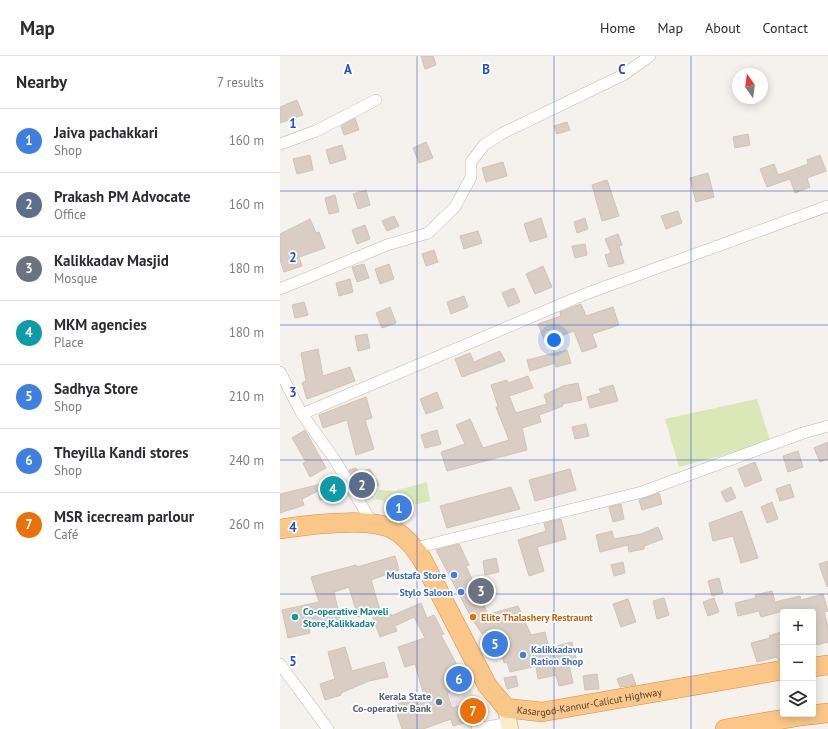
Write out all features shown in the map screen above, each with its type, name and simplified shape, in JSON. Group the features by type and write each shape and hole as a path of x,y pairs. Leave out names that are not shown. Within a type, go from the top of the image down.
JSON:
{"highway":[{"name":"Kasargod-Kannur-Calicut Highway","path":"280,529 312,524 372,523 389,527 408,540 415,548 487,685 509,720 542,712 780,671"},
{"path":"816,667 828,665"},
{"path":"725,729 828,713"}],"street":[{"path":"280,289 387,245 428,233 455,207 471,177 471,162 484,146 503,133 624,75 650,56"},
{"path":"280,144 316,131 376,100"},
{"path":"302,414 588,293 828,206"},
{"path":"280,372 302,414 335,460 372,523"},
{"path":"415,548 642,492 803,433 828,426"},
{"path":"280,664 328,729"},
{"path":"477,729 509,720"}],"green space":[{"path":"757,399 771,443 679,467 665,419"},
{"path":"427,482 430,501 409,506 375,499 379,490 395,491"}],"shaded area":[{"path":"467,684 477,701 453,707 448,693"}],"building":[{"path":"421,56 433,56 436,65 425,69"},
{"path":"297,100 303,115 280,123 280,107"},
{"path":"355,118 359,130 344,135 341,126"},
{"path":"567,122 570,130 557,134 554,126"},
{"path":"748,134 750,145 735,148 733,137"},
{"path":"426,142 433,158 419,163 413,148"},
{"path":"342,145 346,159 330,164 326,150"},
{"path":"310,155 313,170 297,174 293,159"},
{"path":"820,155 826,171 807,178 810,187 795,193 790,179 767,187 760,169 774,164 778,175 808,164 807,160"},
{"path":"503,162 507,176 486,182 482,168"},
{"path":"708,173 714,197 696,202 690,178"},
{"path":"607,180 619,216 602,221 592,185"},
{"path":"366,190 370,205 358,209 353,194"},
{"path":"335,195 339,212 329,214 325,198"},
{"path":"678,211 682,223 666,229 661,216"},
{"path":"394,216 399,226 387,231 382,221"},
{"path":"541,218 547,237 530,242 524,224"},
{"path":"585,218 588,229 577,233 574,222"},
{"path":"310,219 316,233 319,232 325,248 299,257 302,266 284,272 280,260 280,234"},
{"path":"365,225 370,239 357,244 352,230"},
{"path":"478,231 482,243 464,249 460,236"},
{"path":"618,234 622,245 619,246 624,263 609,267 605,255 611,253 605,239"},
{"path":"585,244 587,255 575,258 572,246"},
{"path":"434,250 438,262 426,266 422,254"},
{"path":"364,264 369,278 357,282 352,267"},
{"path":"389,264 394,279 380,284 375,269"},
{"path":"543,266 552,287 535,294 526,274"},
{"path":"350,279 353,292 339,296 336,283"},
{"path":"514,288 520,302 508,307 502,293"},
{"path":"464,296 468,307 451,314 447,302"},
{"path":"304,302 308,315 295,318 292,305"},
{"path":"581,304 586,316 613,307 619,325 592,334 597,347 582,352 574,331 545,342 538,324 561,316 560,312"},
{"path":"390,307 396,323 382,328 376,313"},
{"path":"367,334 370,348 358,351 355,336"},
{"path":"318,349 323,376 350,367 355,381 307,399 302,383 306,381 301,353"},
{"path":"567,350 571,363 556,367 555,363 530,371 527,360"},
{"path":"500,351 505,361 462,377 455,359 470,353 474,362"},
{"path":"528,376 533,388 509,396 516,413 547,404 544,395 563,386 578,383 582,400 562,404 563,406 539,415 541,422 522,428 527,450 447,471 441,452 465,444 456,425 470,419 483,448 509,440 496,407 498,406 491,385 507,380 508,383"},
{"path":"613,385 618,401 590,408 587,397 601,393 599,389"},
{"path":"437,392 443,408 426,414 420,399"},
{"path":"366,397 372,418 365,420 374,449 356,455 347,420 323,428 319,415"},
{"path":"586,424 589,436 575,439 572,427"},
{"path":"305,430 326,468 310,477 303,463 306,462 292,438"},
{"path":"437,430 441,444 425,448 421,435"},
{"path":"828,442 828,459 820,462 814,448"},
{"path":"798,451 803,467 788,472 783,456"},
{"path":"755,462 762,480 745,487 738,469"},
{"path":"356,468 358,472 370,469 379,485 362,492 349,470"},
{"path":"570,469 576,490 535,501 529,480"},
{"path":"338,480 346,493 320,500 318,491 302,499 304,505 280,513 280,494"},
{"path":"790,484 794,497 780,501 776,489"},
{"path":"511,487 520,509 447,528 440,506"},
{"path":"731,487 736,498 726,502 721,492"},
{"path":"659,493 662,504 642,510 639,500"},
{"path":"772,502 778,519 767,523 761,507"},
{"path":"391,503 409,506 407,514 390,511"},
{"path":"621,504 624,519 613,522 609,507"},
{"path":"742,511 758,558 741,563 733,536 713,541 709,523"},
{"path":"561,519 566,539 537,547 544,571 529,576 518,540 546,531 544,523"},
{"path":"658,527 663,539 644,546 644,549 629,552 628,545 600,552 596,535 612,531 614,539 641,534"},
{"path":"459,544 469,565 466,566 492,623 495,622 493,613 518,606 531,635 545,632 549,648 572,642 576,658 568,660 573,683 559,686 556,675 538,679 536,666 510,672 507,662 504,663 500,647 493,648 489,642 484,642 483,635 472,619 436,550"},
{"path":"395,556 399,570 371,580 382,617 391,614 391,616 421,603 427,618 434,615 444,634 441,635 467,684 447,693 452,708 479,701 484,718 453,726 451,719 423,729 402,729 394,705 424,696 415,664 405,667 398,647 425,638 414,617 395,626 397,631 380,637 371,613 358,617 349,587 334,592 340,619 309,627 310,633 288,638 282,610 319,602 311,577 356,565 357,567"},
{"path":"496,558 499,572 485,575 483,561"},
{"path":"828,561 828,586 827,587 819,564"},
{"path":"623,562 625,573 614,576 611,565"},
{"path":"719,578 723,593 712,596 708,581"},
{"path":"772,591 775,602 800,596 801,600 823,594 828,611 824,612 828,626 828,642 817,645 816,609 780,609 780,612 761,617 759,611 738,616 735,603 756,598 755,595"},
{"path":"664,598 669,615 657,619 653,601"},
{"path":"714,598 719,612 708,616 703,602"},
{"path":"628,599 636,622 621,627 613,604"},
{"path":"780,632 780,660 778,660 777,657 757,662 751,643 770,638 769,636"},
{"path":"345,647 352,671 384,662 388,677 369,681 341,693 341,695 325,700 320,684 335,679 328,652"},
{"path":"597,674 599,689 585,690 583,676"},
{"path":"632,674 636,685 620,687 617,679"},
{"path":"516,676 518,686 507,689 504,678"}],"place":[{"name":"Prakash PM Advocate","path":"362,485"},
{"name":"MKM agencies","path":"333,489"},
{"name":"Jaiva pachakkari","path":"399,508"},
{"name":"Mustafa Store","path":"454,575"},
{"name":"Kalikkadav Masjid","path":"481,591"},
{"name":"Stylo Saloon","path":"461,592"},
{"name":"Co-operative Maveli Store,Kalikkadav","path":"295,617"},
{"name":"Elite Thalashery Restraunt","path":"473,617"},
{"name":"Sadhya Store","path":"495,644"},
{"name":"Kalikkadavu Ration Shop","path":"523,655"},
{"name":"Theyilla Kandi stores","path":"459,679"},
{"name":"Kerala State Co-operative Bank","path":"439,702"},
{"name":"MSR icecream parlour","path":"473,711"}]}
